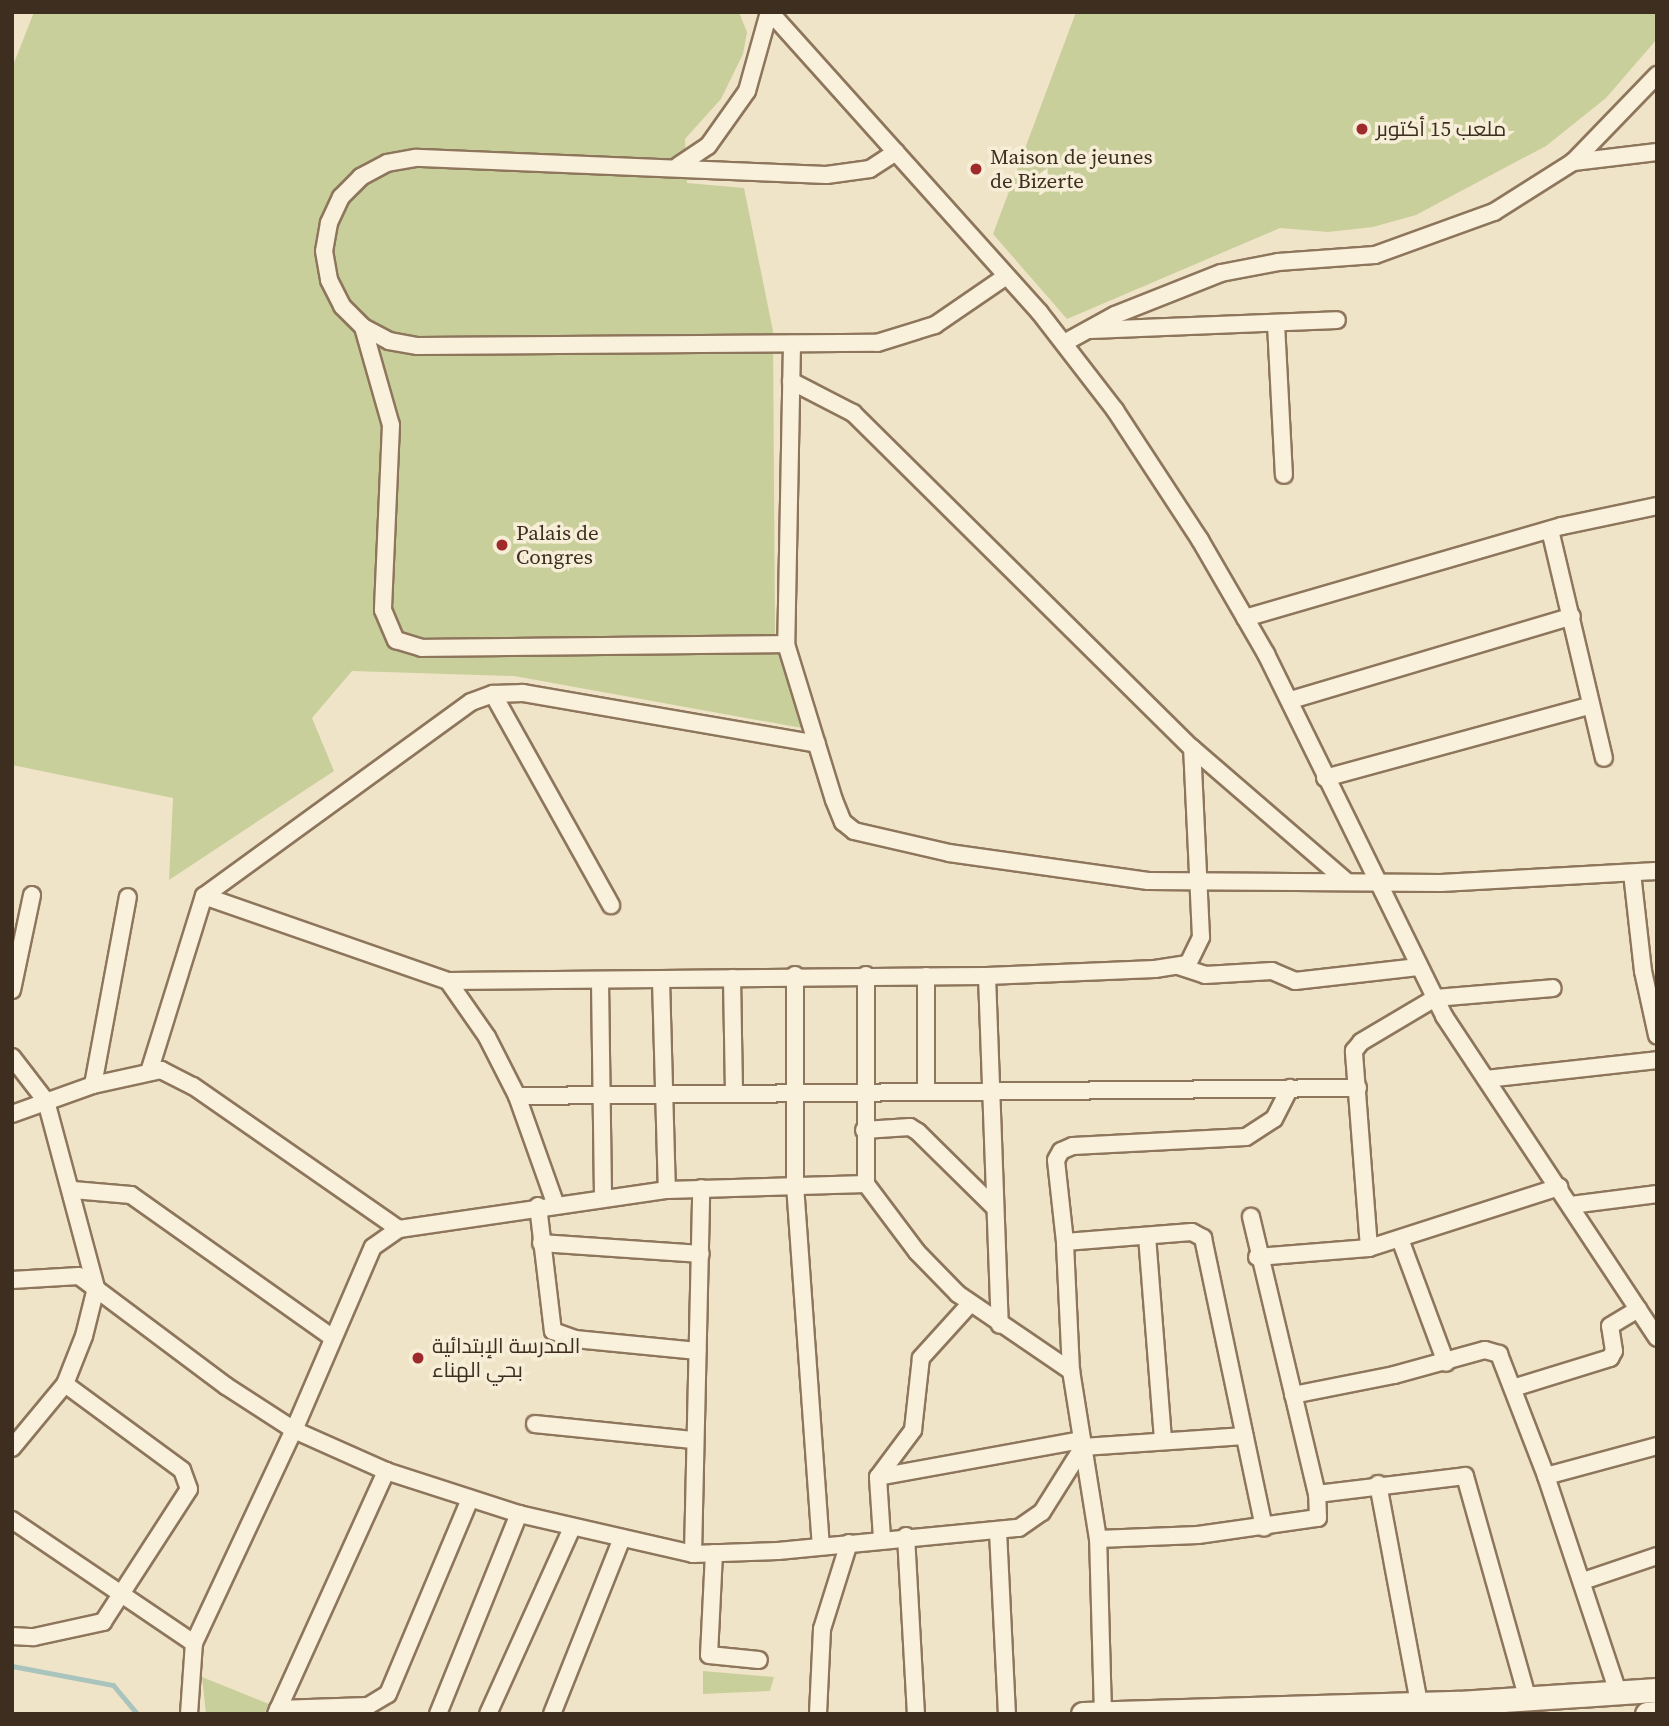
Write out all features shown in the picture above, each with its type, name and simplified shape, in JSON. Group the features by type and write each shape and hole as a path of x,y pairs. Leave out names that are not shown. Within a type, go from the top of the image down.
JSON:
{"main road":[{"path":"1083,1714 1419,1703 1460,1708 1527,1698 1657,1690"},
{"path":"1647,1714 1657,1713"}],"street":[{"path":"769,12 1064,343 1165,485 1291,701 1325,778 1435,998 1657,1338"},
{"path":"672,168 691,161 729,120 747,90 769,12"},
{"path":"1064,343 1085,330 1221,273 1278,262 1376,255 1421,241 1494,212 1573,162 1657,75"},
{"path":"896,152 870,169 826,174 415,158 387,163 361,177 341,197 329,223 324,251 329,280 337,298 363,327 389,341 418,346 877,343 906,336 955,314 1005,277"},
{"path":"1573,162 1657,152"},
{"path":"1085,330 1337,320"},
{"path":"1276,324 1284,475"},
{"path":"363,327 391,425 383,610 396,640 422,648 786,644"},
{"path":"792,344 786,644 840,815 854,831 949,853 1083,874 1196,883 1345,880 1376,883 1657,871"},
{"path":"791,381 853,413 1192,748 1345,880"},
{"path":"1245,618 1550,530 1657,506"},
{"path":"1550,530 1604,758"},
{"path":"1291,701 1572,616"},
{"path":"150,1069 204,896 458,709 493,694 523,693 817,744"},
{"path":"493,694 611,905"},
{"path":"1325,778 1591,705"},
{"path":"204,896 448,981 600,981 795,975 987,976 1178,966 1188,964 1201,937 1196,883 1192,748"},
{"path":"1632,873 1643,971 1657,1035"},
{"path":"12,990 32,895"},
{"path":"93,1085 128,897"},
{"path":"1178,966 1205,975 1272,971 1295,981 1418,967"},
{"path":"795,975 795,1185 821,1546"},
{"path":"866,975 866,1184 917,1252 970,1304 1070,1371"},
{"path":"926,976 926,1091"},
{"path":"987,976 989,1089 1000,1325"},
{"path":"732,978 734,1090"},
{"path":"661,979 667,1190"},
{"path":"448,981 487,1037 517,1096 555,1203"},
{"path":"600,981 604,1093 603,1196"},
{"path":"1369,1248 1358,1088 1353,1059 1361,1042 1435,998 1553,988"},
{"path":"12,1057 46,1101 73,1190 96,1288 84,1336 65,1384 12,1448"},
{"path":"1486,1079 1657,1060"},
{"path":"12,1114 93,1085 150,1069 193,1086 399,1229"},
{"path":"1103,1713 1098,1539 1070,1371 1065,1242 1055,1163 1061,1151 1073,1146 1246,1137 1274,1119 1290,1088"},
{"path":"517,1096 734,1090 1358,1088"},
{"path":"864,1130 910,1128 918,1132 995,1208"},
{"path":"189,1714 194,1643 294,1430 373,1247 399,1229 603,1196 701,1188 866,1184"},
{"path":"1257,1257 1369,1248 1559,1187"},
{"path":"693,1554 692,1440 701,1254 701,1188"},
{"path":"73,1190 131,1195 332,1338"},
{"path":"1572,1205 1657,1194"},
{"path":"538,1206 553,1331 575,1339 697,1351"},
{"path":"1098,1539 1264,1528 1318,1518 1317,1494 1257,1257 1251,1217"},
{"path":"1065,1242 1192,1232 1203,1238 1264,1528"},
{"path":"1147,1236 1163,1439"},
{"path":"1400,1239 1446,1363"},
{"path":"541,1243 701,1254"},
{"path":"12,1280 71,1274 96,1288 226,1386 294,1430 386,1471 519,1514 621,1541 693,1554 821,1546 882,1538 1019,1528 1042,1512 1082,1443"},
{"path":"882,1538 878,1477 913,1430 921,1358 970,1304"},
{"path":"1513,1388 1610,1358 1614,1351 1610,1326 1638,1309"},
{"path":"1293,1395 1446,1363 1492,1349 1499,1353 1583,1581 1618,1692"},
{"path":"12,1636 92,1628 103,1622 124,1594 189,1489 188,1480 182,1470 65,1384"},
{"path":"535,1424 692,1440"},
{"path":"878,1477 1082,1443 1245,1436"},
{"path":"1546,1476 1657,1446"},
{"path":"386,1471 277,1711 368,1706 388,1694 470,1499"},
{"path":"1317,1494 1378,1484 1465,1475 1527,1698"},
{"path":"1378,1484 1419,1703"},
{"path":"438,1714 519,1514"},
{"path":"12,1520 194,1643"},
{"path":"488,1714 572,1528"},
{"path":"998,1531 1006,1714"},
{"path":"906,1536 916,1714"},
{"path":"552,1714 621,1541"},
{"path":"818,1714 822,1629 849,1543"},
{"path":"715,1553 709,1655 759,1660"},
{"path":"1583,1581 1657,1556"}],"green space":[{"path":"34,12 739,12 747,32 743,54 721,99 685,139 687,183 744,188 773,331 775,635 802,728 514,676 352,671 312,718 334,771 169,880 173,798 12,765 12,68"},
{"name":"ملعب 15 أكتوبر","path":"1076,12 1657,12 1657,39 1606,98 1546,146 1416,215 1373,227 1328,232 1280,228 1067,319 993,234"},
{"path":"703,1671 774,1677 770,1691 703,1694"},
{"path":"202,1677 269,1704 264,1714 206,1714"}],"waterway":[{"path":"12,1666 113,1685 137,1714"}],"place":[{"name":"ملعب 15 أكتوبر","path":"1362,129"},
{"name":"Maison de jeunes de Bizerte","path":"976,169"},
{"name":"Palais de Congres","path":"502,545"},
{"name":"المدرسة الإبتدائية بحي الهناء","path":"418,1358"}]}
